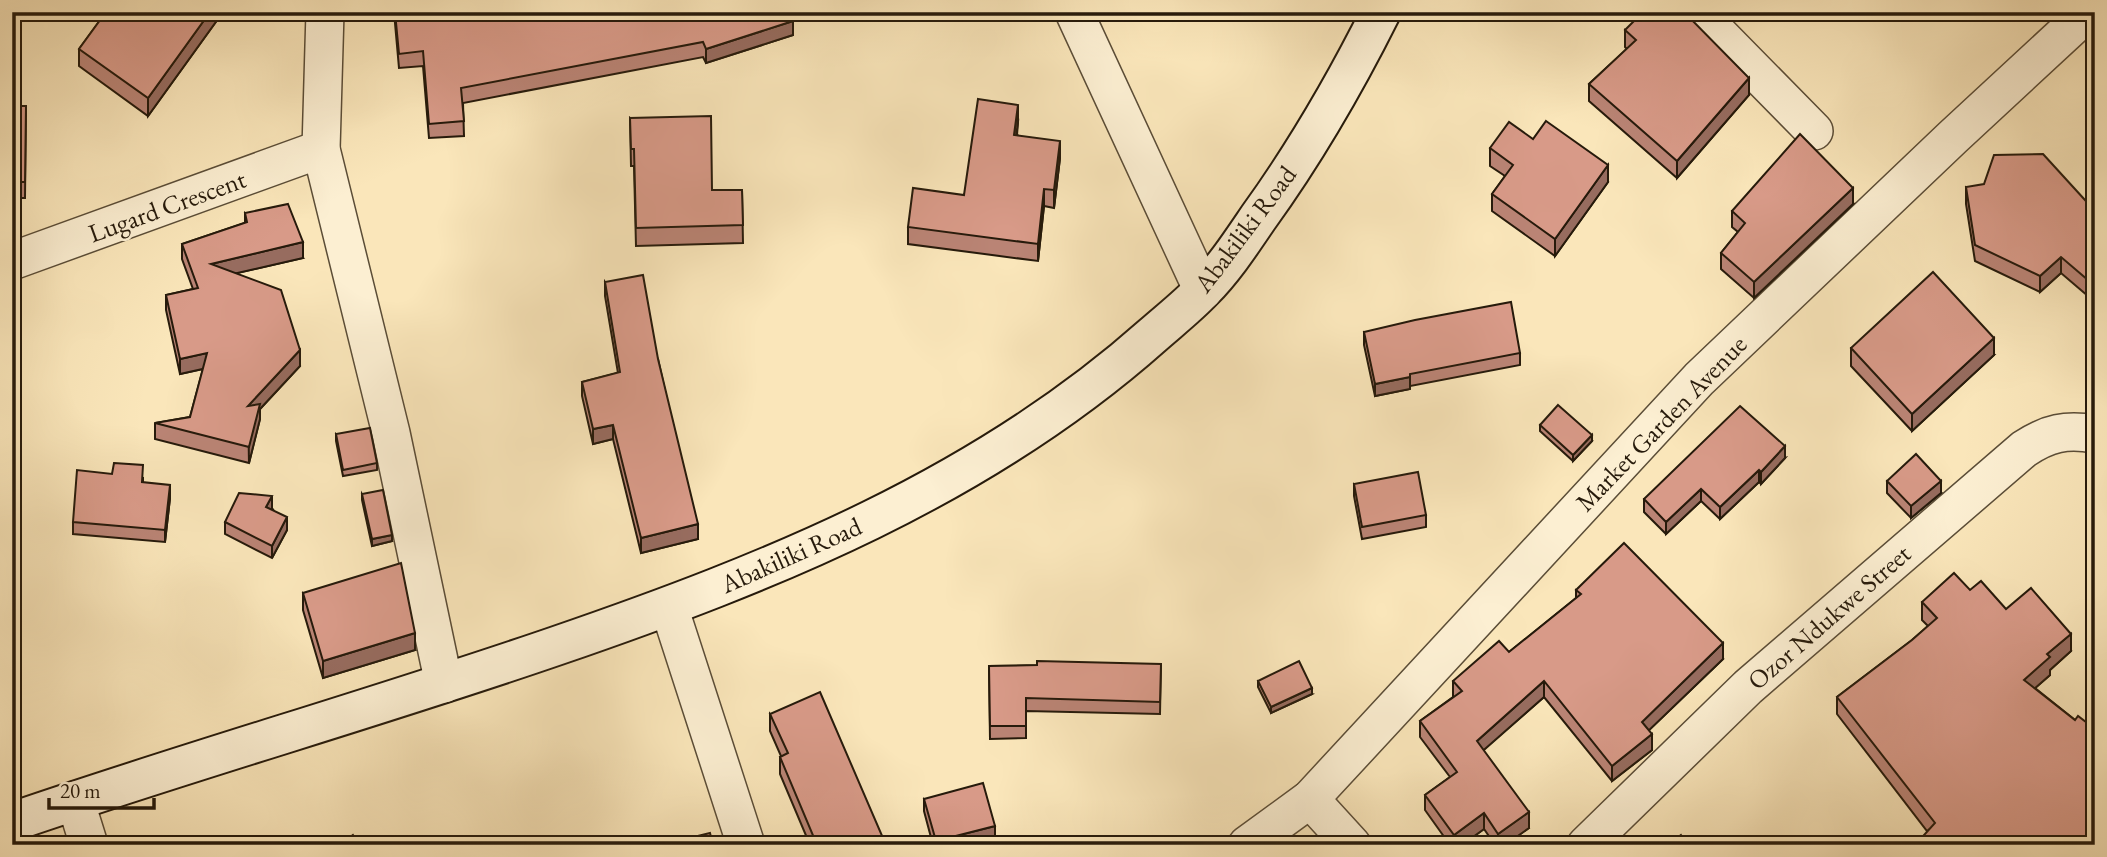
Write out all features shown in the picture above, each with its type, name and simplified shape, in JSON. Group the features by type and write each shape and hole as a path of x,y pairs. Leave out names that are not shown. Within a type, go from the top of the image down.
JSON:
{"main road":[{"name":"Abakiliki Road","path":"12,822 444,684 669,607 776,565 981,462 1049,419 1101,379 1203,291 1232,256 1279,190 1332,104 1381,12"}],"street":[{"path":"325,12 321,149 391,433 444,684"},
{"path":"1074,12 1203,291"},
{"path":"1697,12 1814,131"},
{"name":"Market Garden Avenue","path":"1247,845 1310,799 1699,379 2088,12"},
{"name":"Lugard Crescent","path":"12,261 321,149"},
{"name":"Ozor Ndukwe Street","path":"1586,845 1748,687 2024,449 2042,437 2074,430 2095,434"},
{"path":"669,607 746,845"},
{"path":"1310,799 1352,845"},
{"path":"75,800 89,845"}],"building":[{"path":"106,12 210,12 148,98 79,49"},
{"path":"395,12 790,12 793,21 706,49 703,42 461,88 464,121 429,124 423,51 399,54"},
{"path":"1643,12 1684,12 1749,78 1677,161 1589,84 1636,40 1625,30"},
{"path":"978,99 1018,105 1014,135 1060,141 1054,190 1044,189 1038,244 908,227 913,188 964,195"},
{"path":"12,106 26,106 25,182 12,182"},
{"path":"711,116 712,190 742,190 743,225 636,228 634,149 631,149 630,118"},
{"path":"1546,121 1608,165 1555,239 1492,194 1513,165 1490,148 1509,122 1533,139"},
{"path":"1800,134 1853,188 1754,282 1721,253 1745,223 1732,211"},
{"path":"2043,154 2095,211 2095,286 2061,257 2040,276 1975,245 1966,187 1984,184 1994,155"},
{"path":"288,204 303,242 211,264 281,290 300,350 248,406 260,404 249,447 155,423 190,417 207,353 180,359 166,295 198,288 182,244 247,222 245,213"},
{"path":"1933,272 1994,338 1912,414 1851,348"},
{"path":"643,275 658,359 698,524 641,538 613,425 593,429 582,382 620,372 605,282"},
{"path":"1511,302 1520,353 1410,374 1410,377 1375,384 1364,332"},
{"path":"1558,405 1592,435 1573,455 1540,425"},
{"path":"1740,406 1785,446 1761,472 1759,470 1720,507 1701,489 1666,522 1644,499"},
{"path":"370,428 377,463 343,470 336,434"},
{"path":"1916,454 1941,481 1911,506 1887,481"},
{"path":"114,463 143,465 142,482 170,485 165,530 73,522 77,470 112,474"},
{"path":"1418,472 1426,515 1362,527 1354,484"},
{"path":"383,490 392,535 372,539 362,494"},
{"path":"239,493 272,496 266,507 287,517 272,546 225,522"},
{"path":"1624,543 1723,643 1642,722 1652,734 1612,766 1544,681 1477,741 1529,812 1498,834 1484,813 1454,835 1425,795 1457,772 1420,721 1462,691 1453,681 1499,641 1509,652 1581,594 1576,590"},
{"path":"401,563 415,633 323,661 303,593"},
{"path":"1954,573 1970,590 1981,581 2006,609 2031,588 2071,634 2047,654 2050,657 2024,680 2075,720 2078,716 2095,729 2095,829 2085,841 2090,845 1915,845 1935,823 1837,697 1937,618 1922,602"},
{"path":"1037,661 1161,664 1160,702 1026,698 1026,726 990,726 989,666 1037,665"},
{"path":"1299,661 1312,688 1271,707 1258,681"},
{"path":"820,692 886,845 817,845 780,757 788,753 770,714"},
{"path":"983,783 995,826 936,841 924,799"},
{"path":"710,833 713,845 661,845"},
{"path":"353,835 361,845 340,845"},
{"path":"1681,835 1689,845 1669,845"}]}
